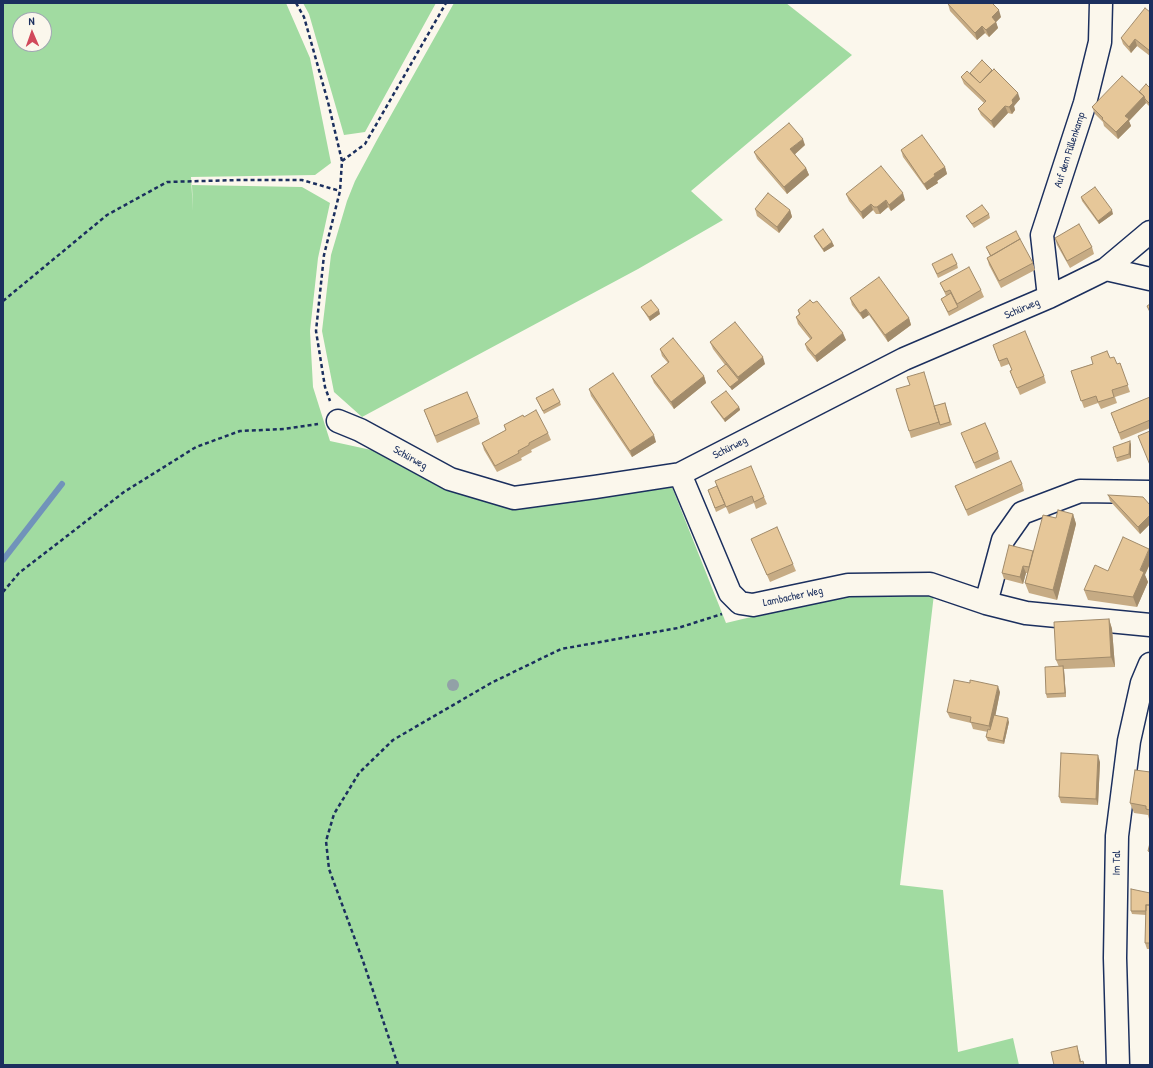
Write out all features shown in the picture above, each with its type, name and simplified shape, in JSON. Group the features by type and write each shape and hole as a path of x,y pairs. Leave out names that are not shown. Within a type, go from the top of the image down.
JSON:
{"street":[{"name":"Auf dem Füllenkamp","path":"1049,297 1042,235 1085,103 1100,42 1101,3"},
{"name":"Schürweg","path":"338,421 360,430 450,479 514,498 680,474 904,359 1049,297 1106,269 1150,232"},
{"path":"1106,269 1150,279"},
{"path":"680,474 730,593 740,602"},
{"path":"986,603 1003,540 1022,513 1080,491 1150,492"},
{"name":"Lambacher Weg","path":"740,602 753,605 848,585 930,584 986,603 1026,613 1150,625"},
{"name":"Im Tal","path":"1118,1065 1115,958 1117,836 1129,741 1142,683 1150,664"}],"path":[{"path":"3,592 19,573 124,492 196,447 240,431 284,428 338,421 325,387 316,331 324,255 340,191 342,161 328,102 304,16 296,3"},
{"path":"342,161 365,144 446,3"},
{"path":"3,301 107,215 167,182 302,180 340,191"},
{"path":"398,1065 363,961 329,869 326,841 334,814 359,773 393,740 491,683 561,649 678,628 729,612 740,602"}],"green space":[{"path":"3,3 286,3 310,58 331,163 315,175 191,177 193,211 192,185 302,187 330,203 318,258 310,331 313,387 330,441 385,453 514,508 672,487 726,623 847,594 934,594 900,885 943,890 958,1052 1013,1038 1019,1065 3,1065"},
{"path":"303,3 436,3 365,132 344,135 309,14"},
{"path":"454,3 786,3 852,55 691,191 723,220 638,269 362,417 334,392 322,331 331,255 347,201 355,181"}],"building":[{"path":"992,3 999,10 992,17 996,22 986,30 982,26 975,33 948,4"},
{"path":"1145,8 1150,12 1150,51 1135,39 1129,47 1121,38"},
{"path":"982,60 992,70 980,83 970,73"},
{"path":"994,69 1018,93 1012,100 1013,103 1009,107 1005,106 991,121 978,109 986,101 961,77 967,71 980,83"},
{"path":"1122,76 1144,96 1125,116 1129,119 1116,132 1092,107"},
{"path":"1146,84 1150,88 1150,104 1139,92"},
{"path":"789,123 803,139 790,149 806,168 784,187 754,152"},
{"path":"922,135 945,167 934,174 935,176 924,184 901,150"},
{"path":"881,166 903,193 889,205 886,200 877,207 874,207 871,204 861,212 846,194"},
{"path":"1095,187 1112,210 1098,221 1081,197"},
{"path":"768,193 790,210 777,227 755,209"},
{"path":"982,205 989,214 972,224 966,216"},
{"path":"1079,224 1092,247 1067,261 1055,238"},
{"path":"823,229 832,242 823,249 814,236"},
{"path":"1016,231 1020,239 991,256 986,247"},
{"path":"1020,239 1033,263 999,281 987,258"},
{"path":"952,254 957,264 937,274 932,264"},
{"path":"969,267 981,290 957,304 950,290 945,292 940,283"},
{"path":"879,277 909,318 885,335 866,309 860,313 850,298"},
{"path":"951,293 958,307 948,312 941,299"},
{"path":"651,300 659,310 649,317 641,307"},
{"path":"810,300 813,303 817,301 843,333 815,356 805,344 812,338 796,317 800,314 798,310"},
{"path":"1150,304 1150,312 1147,306"},
{"path":"735,322 763,357 738,377 710,342"},
{"path":"1025,331 1044,376 1017,388 1010,371 1012,370 1007,358 999,361 993,345"},
{"path":"673,338 704,376 671,402 651,376 669,362 660,349"},
{"path":"1107,351 1110,358 1114,357 1117,364 1120,363 1128,385 1112,390 1114,397 1098,402 1096,396 1081,401 1071,371 1093,364 1091,357"},
{"path":"726,364 739,380 730,387 717,371"},
{"path":"924,372 939,422 909,431 896,389 910,385 907,377"},
{"path":"613,373 654,435 630,451 589,389"},
{"path":"553,389 560,402 543,411 536,398"},
{"path":"726,391 739,407 724,419 711,402"},
{"path":"467,392 478,417 435,436 424,410"},
{"path":"1150,397 1150,420 1119,433 1111,413"},
{"path":"945,403 950,422 940,425 934,406"},
{"path":"536,410 548,433 529,443 529,445 518,451 519,453 495,466 482,443 506,430 504,425 523,415 524,417"},
{"path":"985,423 998,452 974,463 961,433"},
{"path":"1150,431 1150,465 1138,436"},
{"path":"1130,441 1129,454 1116,458 1113,447"},
{"path":"1011,461 1022,484 966,510 955,486"},
{"path":"751,466 764,497 754,502 752,496 726,507 715,481"},
{"path":"717,486 725,504 715,508 708,490"},
{"path":"1108,495 1143,497 1150,505 1150,515 1138,527"},
{"path":"1058,510 1073,514 1053,590 1025,583 1043,515 1056,518"},
{"path":"777,527 793,564 767,575 751,539"},
{"path":"1123,537 1149,549 1140,570 1144,572 1133,597 1084,590 1095,565 1108,571"},
{"path":"1009,545 1033,551 1029,567 1023,566 1020,577 1002,573"},
{"path":"1109,619 1111,657 1056,660 1054,622"},
{"path":"1063,666 1065,693 1046,694 1045,667"},
{"path":"954,680 970,683 970,680 998,686 989,726 970,722 971,717 947,712"},
{"path":"994,715 1008,718 1003,741 986,737 988,729 990,730"},
{"path":"1061,753 1098,755 1096,799 1059,797"},
{"path":"1135,770 1150,772 1150,810 1146,809 1146,806 1130,803"},
{"path":"1131,889 1150,893 1150,905 1146,905 1146,911 1131,911"},
{"path":"1146,905 1150,905 1150,943 1145,943"},
{"path":"1077,1046 1080,1062 1083,1061 1084,1065 1054,1065 1051,1052"}],"waterway":[{"path":"3,560 62,484"}]}
